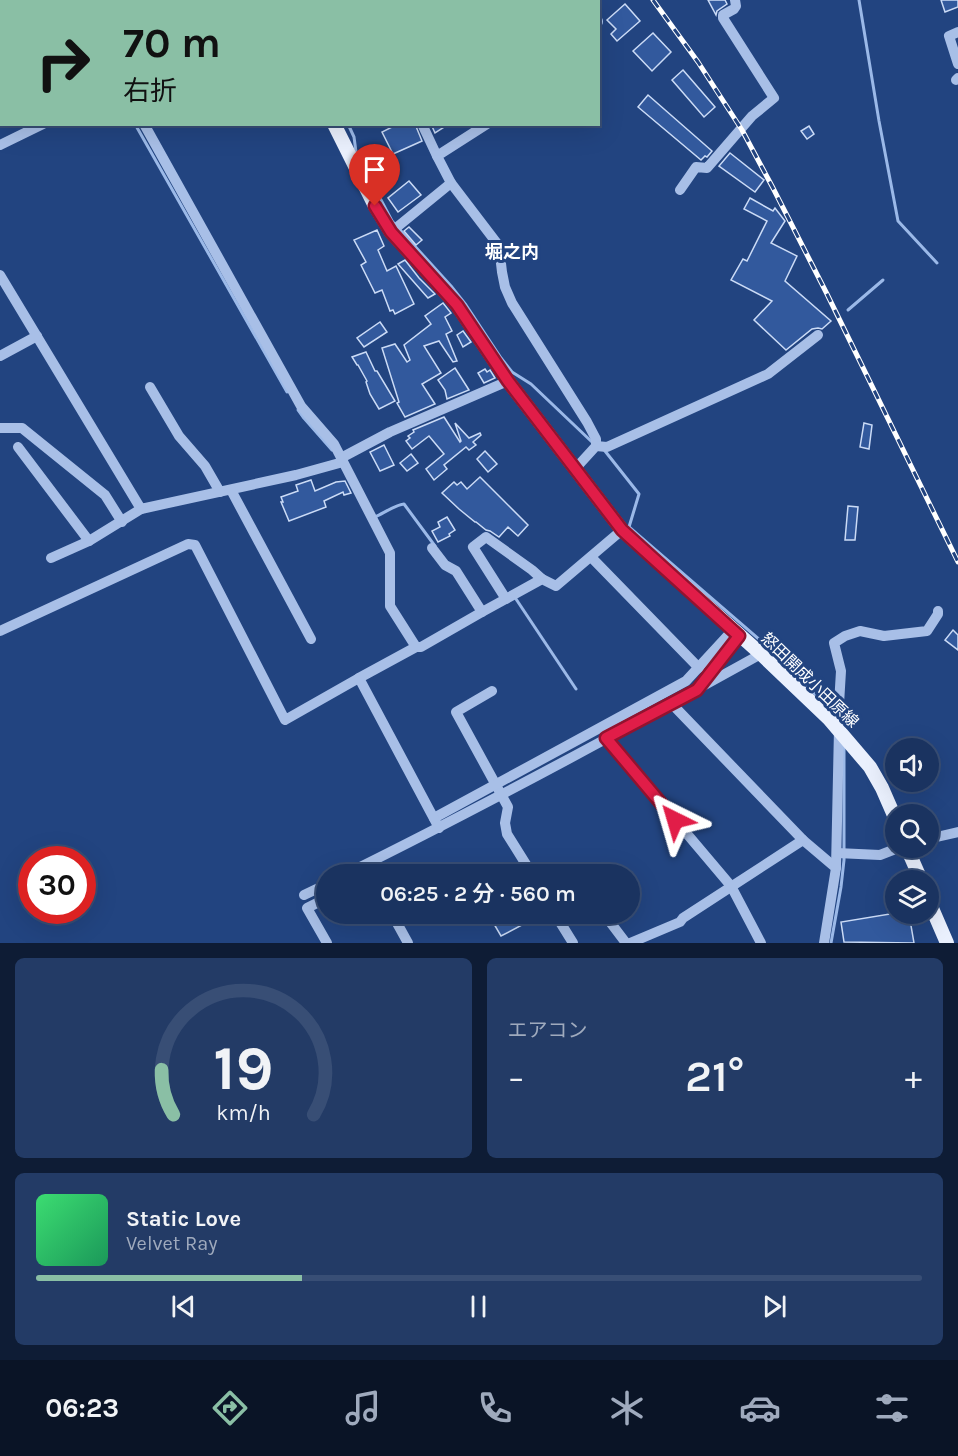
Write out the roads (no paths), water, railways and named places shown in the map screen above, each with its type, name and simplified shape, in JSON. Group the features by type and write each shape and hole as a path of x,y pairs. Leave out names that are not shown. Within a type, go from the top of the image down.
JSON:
{"main road":[{"name":"怒田開成小田原線","path":"335,126 375,206 392,231 457,305 508,381 622,530 761,654 834,724 876,777 889,804"},
{"path":"939,924 947,943"}],"street":[{"path":"681,190 696,167 707,168 752,116 774,98 722,16 734,9 735,0"},
{"path":"958,32 949,36 958,64"},
{"path":"0,145 39,126"},
{"path":"145,126 301,406 334,444 390,553 390,606 416,647"},
{"path":"423,126 451,183 499,246 505,287 512,303 596,440 596,446 575,469"},
{"path":"437,156 484,126"},
{"path":"392,231 451,183"},
{"path":"0,274 141,509"},
{"path":"596,446 607,447 768,374 818,335"},
{"path":"0,356 37,336"},
{"path":"51,558 88,541 141,509 296,475 342,460 390,432 508,381"},
{"path":"150,387 179,436 226,491 311,639"},
{"path":"0,428 22,428 105,495 122,522"},
{"path":"18,447 88,541"},
{"path":"506,599 472,547 486,537 542,579 556,586 622,530"},
{"path":"0,631 188,544 195,545 285,720 542,579"},
{"path":"432,548 445,565 456,571 482,612"},
{"path":"591,557 699,668"},
{"path":"824,943 837,853 834,724 839,704 841,671 834,643 860,631 884,636 927,632 938,611"},
{"path":"364,864 436,823 496,784 686,681 736,633"},
{"path":"697,690 736,633"},
{"path":"436,823 502,795 761,654"},
{"path":"359,678 436,823"},
{"path":"492,691 456,712 508,807 505,823 507,834 526,864"},
{"path":"671,703 803,840 836,868"},
{"path":"606,738 731,886 761,943"},
{"path":"939,836 958,832"},
{"path":"612,924 628,943 680,922 803,840"},
{"path":"837,853 880,855 885,853"},
{"path":"304,895 316,889"},
{"path":"316,904 307,909 327,943"},
{"path":"398,924 408,943"},
{"path":"561,924 573,943"}],"waterway":[{"path":"859,0 898,221 937,263"},
{"path":"136,126 287,392"},
{"path":"349,126 354,137 356,152 392,221 451,286 512,372 531,384 592,442"},
{"path":"848,310 883,280"},
{"path":"298,410 332,450"},
{"path":"605,451 639,494 629,527 783,660 831,711"},
{"path":"375,517 404,504 435,546"},
{"path":"516,599 576,689"},
{"path":"835,715 844,724 844,729"},
{"path":"831,943 844,860 844,745"}],"railway":[{"path":"653,0 698,62 742,130 827,294 958,562"}],"district":[{"name":"堀之内","path":"512,252"}]}
